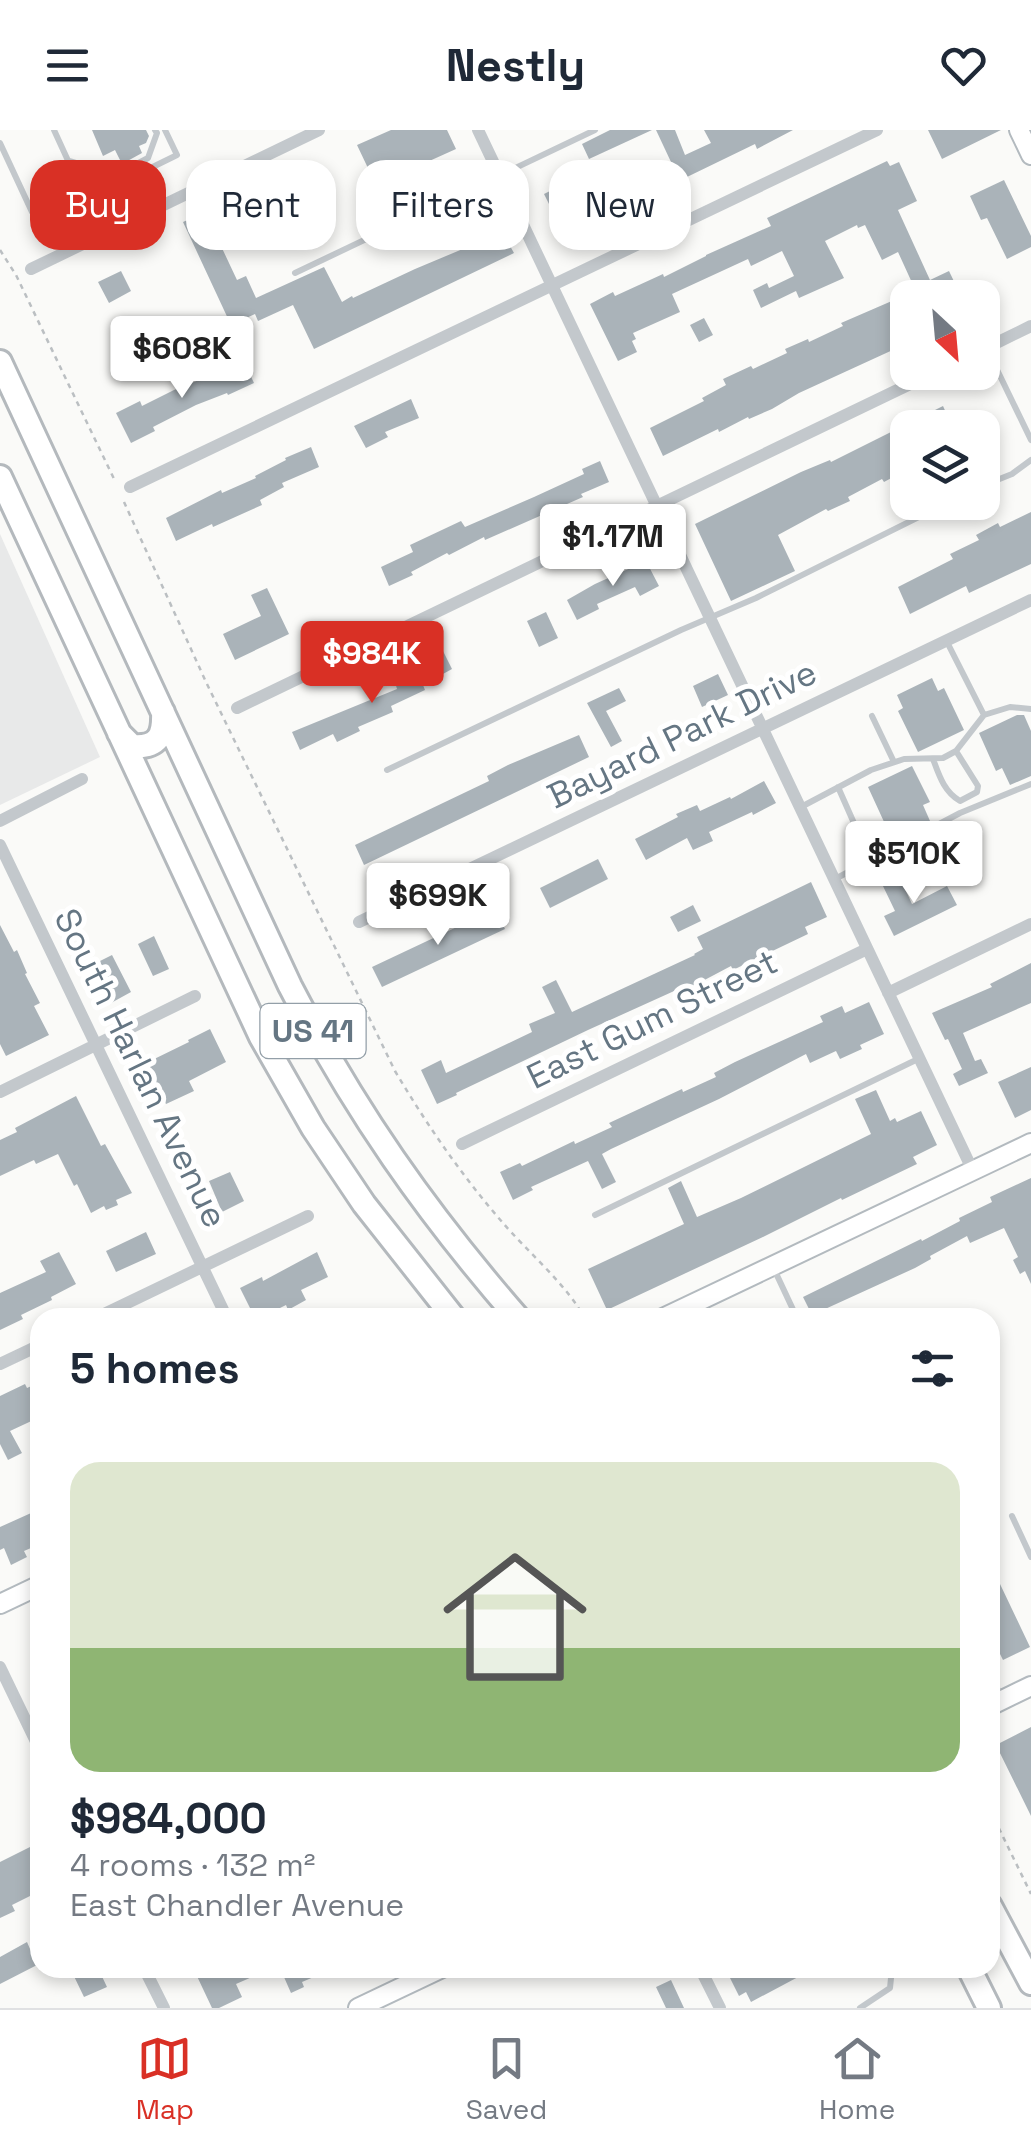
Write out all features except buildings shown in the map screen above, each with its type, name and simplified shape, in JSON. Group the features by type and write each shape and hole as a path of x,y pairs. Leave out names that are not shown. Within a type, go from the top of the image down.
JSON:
{"highway":[{"name":"US 41","path":"0,362 290,986 342,1081 419,1197 509,1308"},
{"name":"US 41","path":"0,478 261,1037 313,1128 364,1204 447,1308"},
{"path":"119,733 132,746 150,744 164,730 163,712"},
{"path":"1000,1925 1031,1984"},
{"path":"974,1978 989,2008"}],"street":[{"path":"31,269 319,130"},
{"path":"478,130 492,160"},
{"path":"126,493 876,130"},
{"path":"1019,130 1031,155"},
{"path":"529,237 973,1171"},
{"path":"1000,342 1031,326"},
{"path":"237,708 898,390"},
{"name":"Bayard Park Drive","path":"359,922 1031,600"},
{"path":"0,820 82,779"},
{"name":"South Harlan Avenue","path":"0,846 222,1308"},
{"path":"888,993 1031,924"},
{"name":"East Gum Street","path":"462,1144 867,949"},
{"path":"0,1092 195,996"},
{"path":"685,1308 1031,1143"},
{"path":"116,1308 308,1216"},
{"path":"0,1364 30,1349"},
{"path":"0,1604 30,1590"},
{"path":"0,1667 30,1729"},
{"path":"1000,1701 1031,1686"},
{"path":"149,1978 164,2008"},
{"path":"358,2008 378,2004 424,1978"},
{"path":"705,1978 720,2008"}],"lane":[{"path":"54,130 68,160"},
{"path":"144,160 155,130"},
{"path":"165,130 177,155 166,160"},
{"path":"529,162 595,130"},
{"path":"0,143 30,208"},
{"path":"294,273 356,244"},
{"path":"1000,379 1031,440"},
{"path":"1000,479 1031,460"},
{"path":"387,770 756,598 913,520"},
{"path":"946,640 984,715"},
{"path":"800,808 871,770 904,759 943,758 956,751 984,715 1010,707 1031,708"},
{"path":"872,716 894,762"},
{"path":"933,759 944,786 952,797 960,800 977,792 978,786 956,751"},
{"path":"834,879 960,813 1031,784"},
{"path":"838,787 865,848"},
{"path":"595,1215 920,1058"},
{"path":"772,1266 791,1308"},
{"path":"1012,1516 1031,1558"},
{"path":"860,2008 890,1988 891,1978"}],"path":[{"path":"0,250 16,275 114,480"},
{"path":"126,493 206,682 395,1070 430,1128 473,1186 578,1308"},
{"path":"1000,1830 1031,1894"}],"shaded area":[{"path":"0,534 100,757 0,805"}]}
